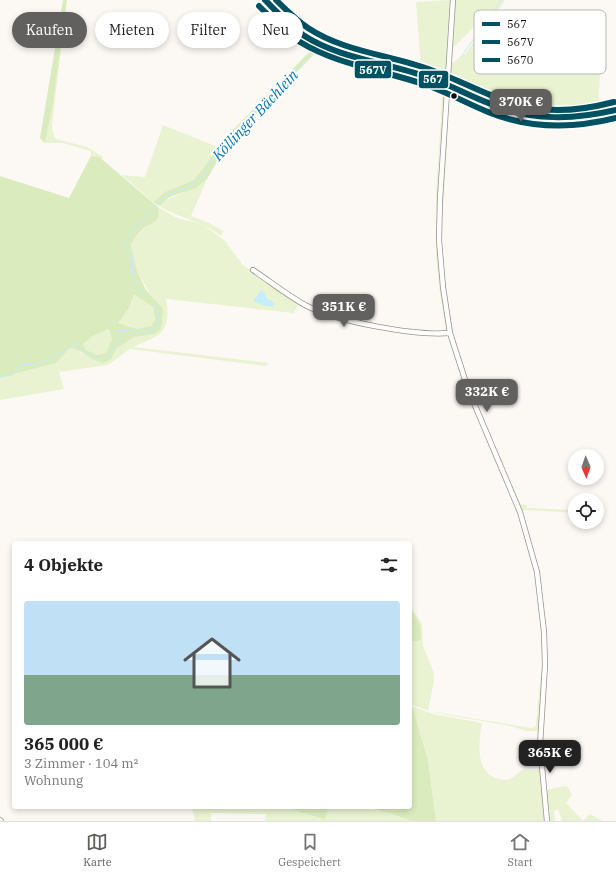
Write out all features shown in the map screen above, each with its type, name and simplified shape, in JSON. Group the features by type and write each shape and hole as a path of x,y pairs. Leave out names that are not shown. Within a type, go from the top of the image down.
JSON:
{"street":[{"path":"265,0 287,23 311,41 324,47 347,56 411,71 497,106 531,116 569,118 616,110"},
{"path":"454,0 447,85 439,221 442,282 450,333 468,389 520,512 537,572 544,632 545,665 540,745 547,821"},
{"path":"254,270 298,301 336,318 429,334 450,333"}],"green space":[{"path":"63,0 67,0 65,12 61,12"},
{"path":"267,0 271,0 282,12 279,12"},
{"path":"451,0 445,79 332,48 303,32 303,28 340,46 421,68 416,2"},
{"path":"455,0 505,0 498,10 474,10 474,27 453,48 451,46"},
{"path":"474,41 474,74 600,74 598,107 616,103 616,108 569,116 530,113 493,102 450,84 450,64 466,53"},
{"path":"312,43 346,57 396,69 439,84 443,90 438,91 409,76 344,59 322,50 311,44"},
{"path":"314,47 318,50 227,145 207,179 196,188 170,197 159,206 153,202 165,192 194,180 231,132"},
{"path":"55,48 61,48 53,104 45,143 40,138"},
{"path":"61,48 52,125 54,137 56,139 87,147 103,157 102,159 124,179 99,157 91,156 91,151 63,143 45,143 53,104"},
{"path":"450,92 533,118 616,112 616,115 599,120 570,125 544,124 515,117 449,96 444,201 442,207 442,255 441,198 448,94"},
{"path":"442,96 444,97 444,100 441,122 437,198 438,256 441,294 447,328 446,331 441,331 446,328 440,294 436,256 436,197"},
{"path":"163,125 218,147 206,167 194,181 167,193 153,202 122,175 145,177"},
{"path":"91,156 99,157 158,207 159,213 157,220 141,231 131,245 137,271 146,290 163,309 160,330 154,334 134,337 117,348 111,359 104,363 95,360 79,350 70,348 56,363 0,378 0,176 69,198","holes":["134,294 153,307 155,319 151,326 137,329 118,323 129,308","109,329 112,339 106,353 97,355 86,350 83,344 93,336"]},
{"path":"207,179 191,216 209,223 223,231 221,236 198,223 174,214 159,206 171,198 201,184"},
{"path":"158,207 177,218 201,224 212,231 225,241 243,265 299,303 294,313 166,299 167,317 161,332 157,336 134,347 269,363 266,366 130,349 108,365 59,372 64,389 0,400 0,378 56,363 70,348 76,348 82,354 113,356 116,350 126,341 140,335 160,330 153,299 137,271 131,245 133,240 158,217"},
{"path":"443,257 445,284 446,292 442,267"},
{"path":"446,292 449,309 453,329 448,309"},
{"path":"134,293 153,307 155,319 151,326 137,329 117,323 129,308"},
{"path":"109,329 112,339 106,353 97,355 86,351 83,344 93,336"},
{"path":"470,387 498,456 502,458 510,481 521,504 527,505 527,508 568,510 568,513 527,510 521,512 500,460 501,458 498,458"},
{"path":"540,607 543,653 539,731 527,731 506,725 435,713 431,711 531,728 535,727 542,664"},
{"path":"412,608 422,624 423,646 434,673 434,681 428,711 412,705 412,641 414,641 420,624 412,611"},
{"path":"412,611 420,624 421,639 418,641 412,641"},
{"path":"412,706 433,714 482,723 479,747 480,756 485,770 491,776 506,780 512,778 522,770 540,770 545,821 436,821 428,760"},
{"path":"412,706 428,760 436,821 412,821 373,809 412,809"},
{"path":"564,786 568,787 572,795 566,803 583,821 562,821 558,809 554,811 555,821 548,821 546,790"},
{"path":"192,809 291,809 324,820 327,809 360,809 380,811 412,821 265,821 266,814 211,813 211,821 195,821"},
{"path":"291,809 328,809 325,820"},
{"path":"590,814 603,821 583,821"}],"water":[{"path":"261,290 265,293 266,298 274,302 273,307 265,306 253,301"}],"waterway":[{"path":"494,10 501,0"},
{"path":"461,57 474,38"},
{"name":"Köllinger Bächlein","path":"157,203 167,195 189,187 197,182 204,175 220,148 315,51"},
{"name":"Köllinger Bächlein","path":"116,345 120,336 117,331 150,331 156,328 158,322 157,310 140,291 134,281 132,254 126,248 125,242 154,206"},
{"name":"Köllinger Bächlein","path":"0,377 13,375 20,365 40,364 77,344 82,350 101,360 108,357 115,346"}],"transit line":[{"name":"567","path":"265,0 303,35 332,50 435,80 506,110 522,114 553,117 584,116 616,110"},
{"name":"5670","path":"276,0 308,28 337,43 431,70 494,97 520,105 533,108 563,110 594,107 614,102"},
{"name":"567V","path":"259,6 278,26 300,42 315,50 345,62 408,79 431,87 504,118 520,122 551,126 600,122 616,118"}]}
